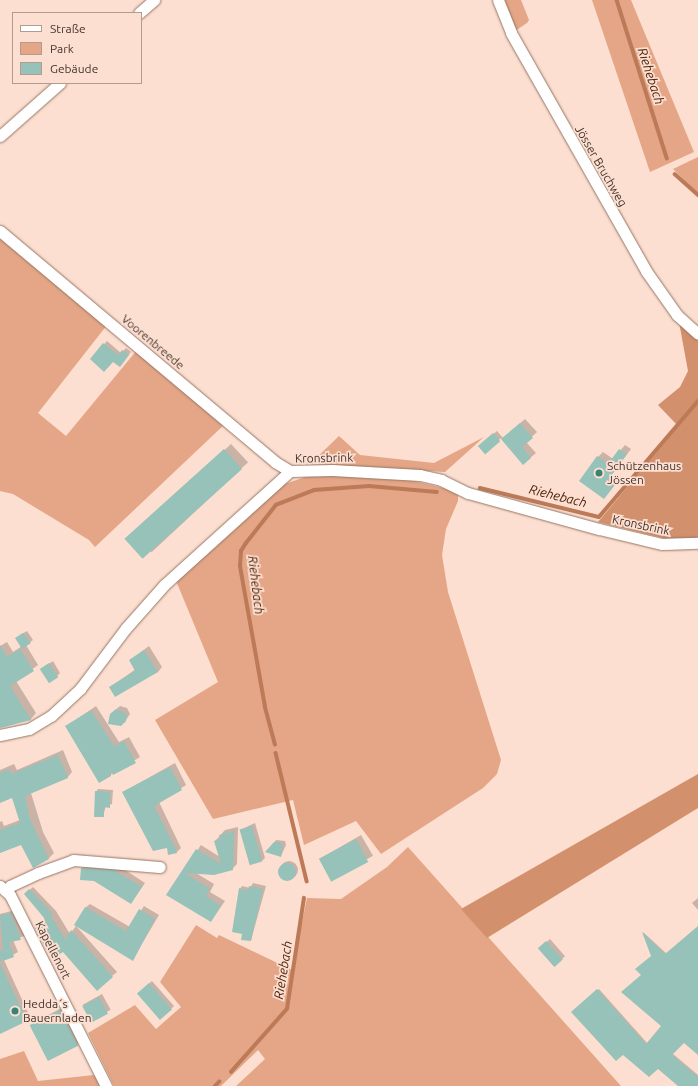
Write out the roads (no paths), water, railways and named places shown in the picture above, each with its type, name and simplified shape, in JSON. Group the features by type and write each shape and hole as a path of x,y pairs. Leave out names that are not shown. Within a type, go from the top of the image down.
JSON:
{"street":[{"path":"140,12 154,0"},
{"name":"Jösser Bruchweg","path":"498,0 511,33 646,271 677,315 698,334"},
{"path":"0,136 59,84"},
{"name":"Voorenbreede","path":"0,231 275,462 290,472"},
{"name":"Kronsbrink","path":"0,735 30,729 51,716 80,689 126,628 164,584 290,472 332,470 420,475 441,480 468,493 598,529 662,544 698,543"},
{"name":"Kapellenort","path":"106,1086 3,889 38,873 73,860 160,868"}],"waterway":[{"name":"Riehebach","path":"617,0 667,158"},
{"name":"Riehebach","path":"675,174 698,195"},
{"name":"Riehebach","path":"480,488 599,517 698,401"},
{"name":"Riehebach","path":"275,745 265,707 240,566 241,551 246,543 276,505 314,490 369,486 437,492"},
{"name":"Riehebach","path":"276,753 307,881"},
{"name":"Riehebach","path":"231,1072 287,1009 304,898"},
{"name":"Riehebach","path":"215,1086 219,1082"}],"place":[{"name":"Schützenhaus Jössen","path":"599,473"},
{"name":"Hedda´s Bauernladen","path":"15,1011"}]}
